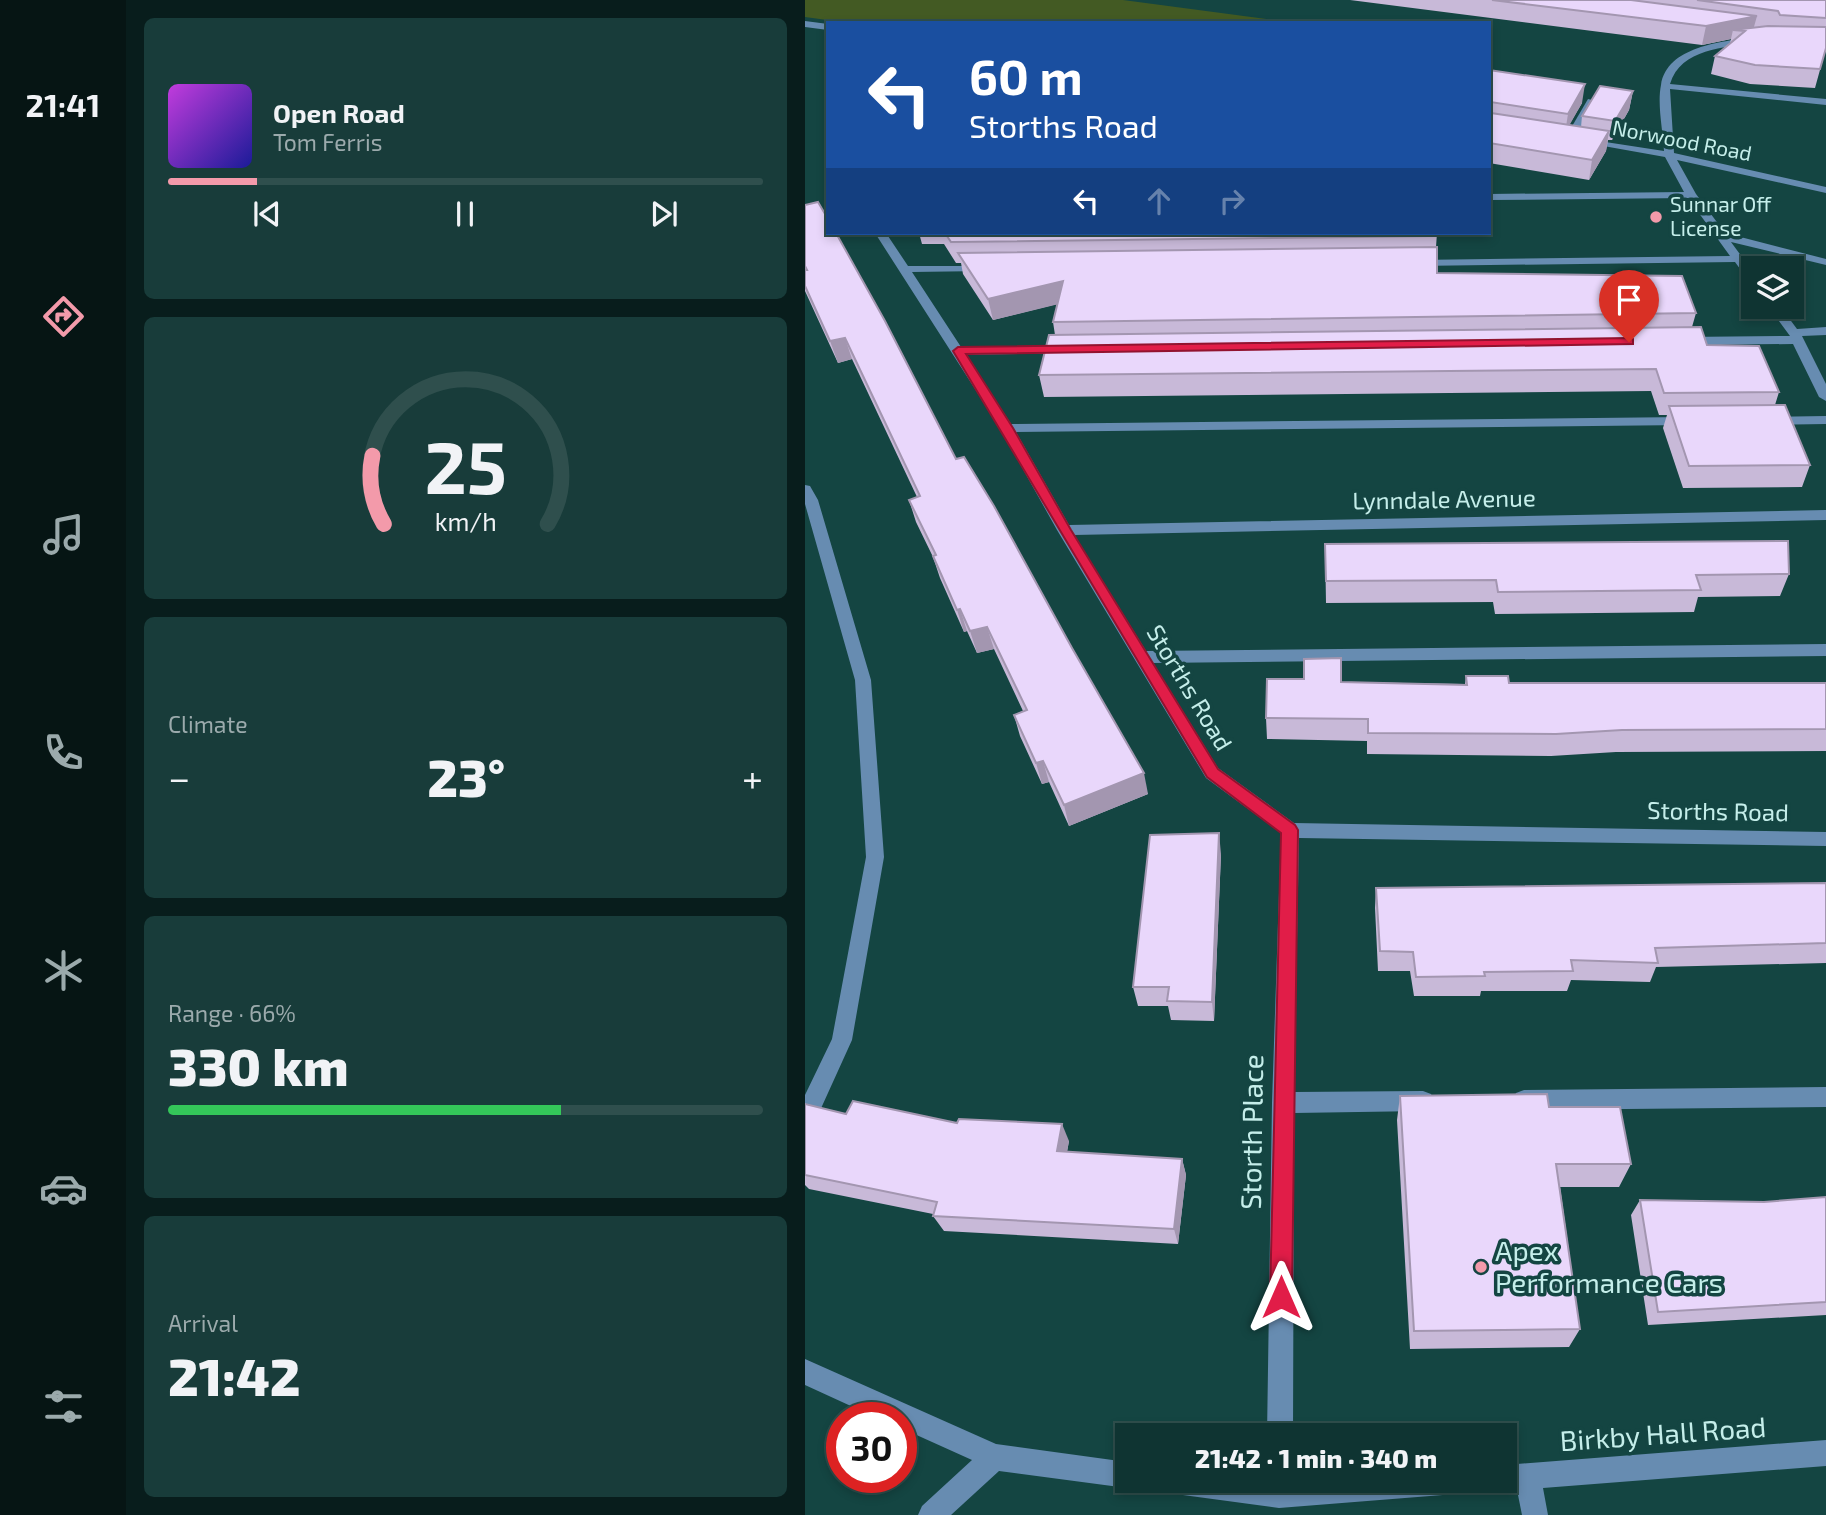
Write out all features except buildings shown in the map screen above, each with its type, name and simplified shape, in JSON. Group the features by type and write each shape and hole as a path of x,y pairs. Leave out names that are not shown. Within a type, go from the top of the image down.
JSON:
{"street":[{"path":"805,24 826,27"},
{"path":"1741,262 1691,195 1669,155 1665,86 1669,73 1684,58 1709,47 1760,39"},
{"path":"1665,86 1826,102"},
{"path":"1569,140 1591,101"},
{"name":"Norwood Road","path":"1555,138 1669,155 1826,190"},
{"path":"1491,197 1691,195"},
{"name":"Storths Road","path":"882,235 1007,428 1064,530 1212,773 1290,830 1826,839"},
{"path":"1721,236 1826,262"},
{"path":"1405,263 1739,259"},
{"path":"905,269 1002,268"},
{"path":"1783,319 1795,336 1826,397"},
{"path":"1671,341 1795,336 1826,331"},
{"path":"958,351 1084,349"},
{"path":"1757,421 1826,420"},
{"path":"1007,428 1701,421"},
{"path":"805,489 811,500 863,680 874,857 842,1041 805,1119"},
{"name":"Lynndale Avenue","path":"1064,530 1826,515"},
{"path":"1142,657 1826,650"},
{"name":"Storth Place","path":"1279,1423 1290,830"},
{"path":"1506,1101 1826,1097"},
{"path":"1283,1103 1450,1101"},
{"path":"805,1372 995,1457 1115,1473"},
{"name":"Birkby Hall Road","path":"1517,1477 1826,1453"},
{"path":"931,1515 995,1457"},
{"path":"1517,1477 1535,1515"}],"green space":[{"path":"805,0 1123,0 1281,21 834,21 805,17"}],"place":[{"name":"Sunnar Off License","path":"1656,217"},
{"name":"Apex Performance Cars","path":"1481,1267"}],"route":[{"path":"1281,1297 1290,830 1212,773 1064,530 1007,428 958,351 1629,342"}]}
